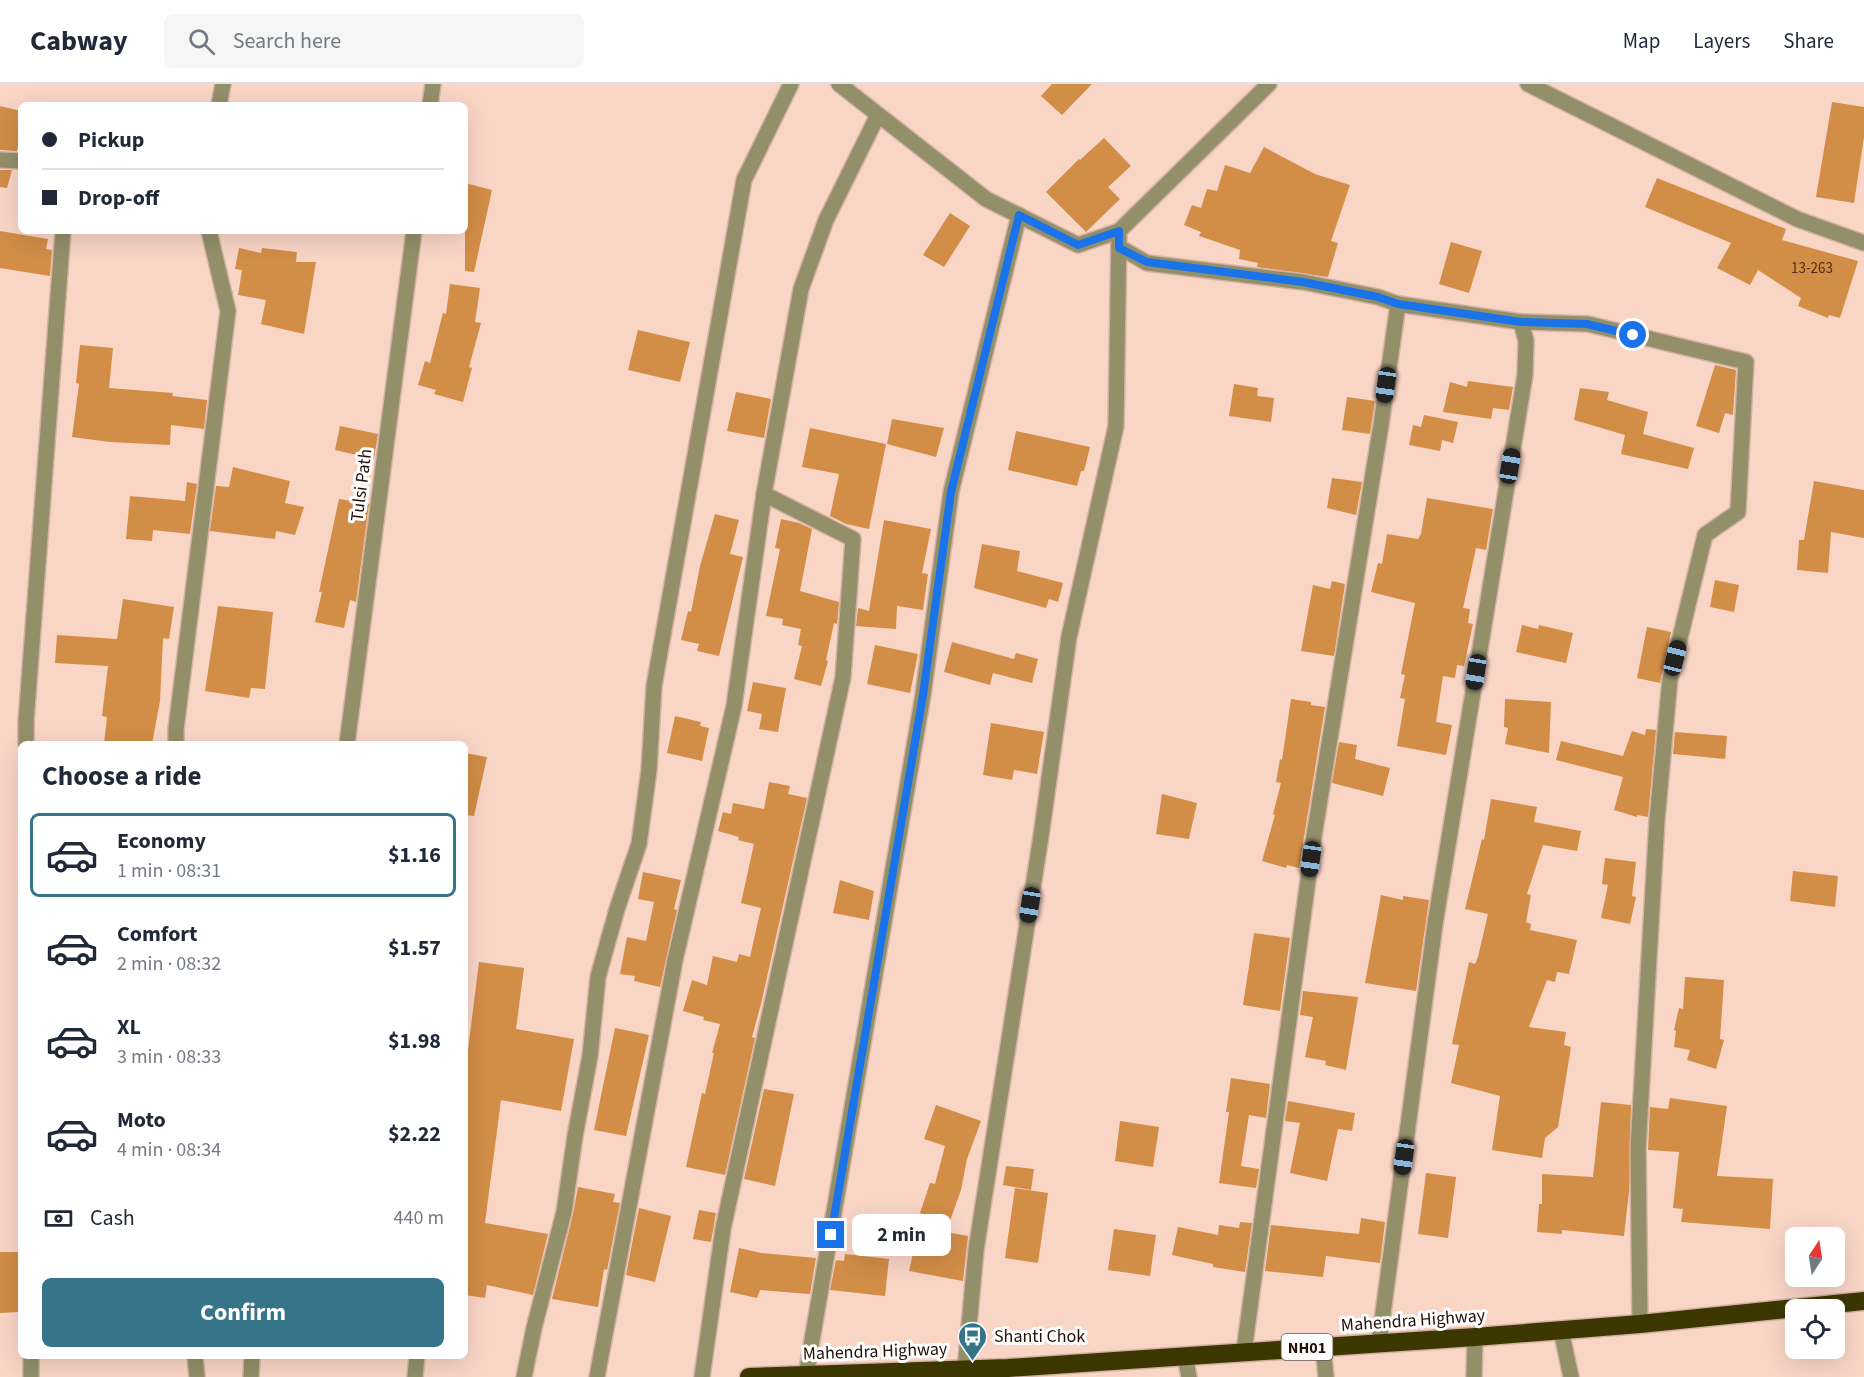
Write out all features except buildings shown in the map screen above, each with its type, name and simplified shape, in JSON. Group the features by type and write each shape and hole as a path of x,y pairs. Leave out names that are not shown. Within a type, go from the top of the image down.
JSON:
{"highway":[{"name":"Mahendra Highway","path":"749,1377 964,1369 1009,1372 1244,1351 1641,1324 1864,1301"}],"street":[{"path":"220,102 223,84"},
{"path":"430,102 433,84"},
{"path":"524,1377 534,1328 564,1212 590,1056 598,977 617,909 639,844 649,770 654,686 744,180 791,84"},
{"path":"839,84 986,199 1078,245 1119,231 1269,84"},
{"path":"1528,84 1797,219 1864,243"},
{"path":"597,1377 675,960 734,706 764,494 801,289 826,220 878,115"},
{"path":"0,160 18,161"},
{"path":"806,1375 923,695 951,492 1019,215"},
{"path":"964,1369 976,1250 1041,836 1069,637 1116,426 1119,231"},
{"path":"26,741 63,234"},
{"path":"176,741 228,311 210,234"},
{"name":"Tulsi Path","path":"347,741 414,234"},
{"path":"1119,248 1147,262 1303,282 1378,297 1398,304 1521,322 1587,324 1746,362 1738,512 1705,535 1670,679 1657,820 1638,1149 1641,1324"},
{"path":"1244,1351 1314,836 1381,425 1398,304"},
{"path":"1379,1343 1435,924 1525,375 1526,341 1521,322"},
{"path":"702,1377 723,1229 843,677 853,539 764,494"},
{"path":"1561,1330 1571,1377"},
{"path":"1474,1337 1474,1377"},
{"path":"1323,1346 1326,1377"},
{"path":"1185,1356 1189,1377"},
{"path":"31,1359 31,1377"},
{"path":"195,1359 197,1377"},
{"path":"251,1377 252,1359"},
{"path":"415,1377 417,1359"}],"place":[{"name":"Shanti Chok","path":"973,1362"}],"route":[{"path":"831,1235 923,695 951,492 1019,215 1078,245 1119,231 1119,248 1147,262 1303,282 1378,297 1398,304 1457,313 1521,322 1587,324 1633,335"}]}
